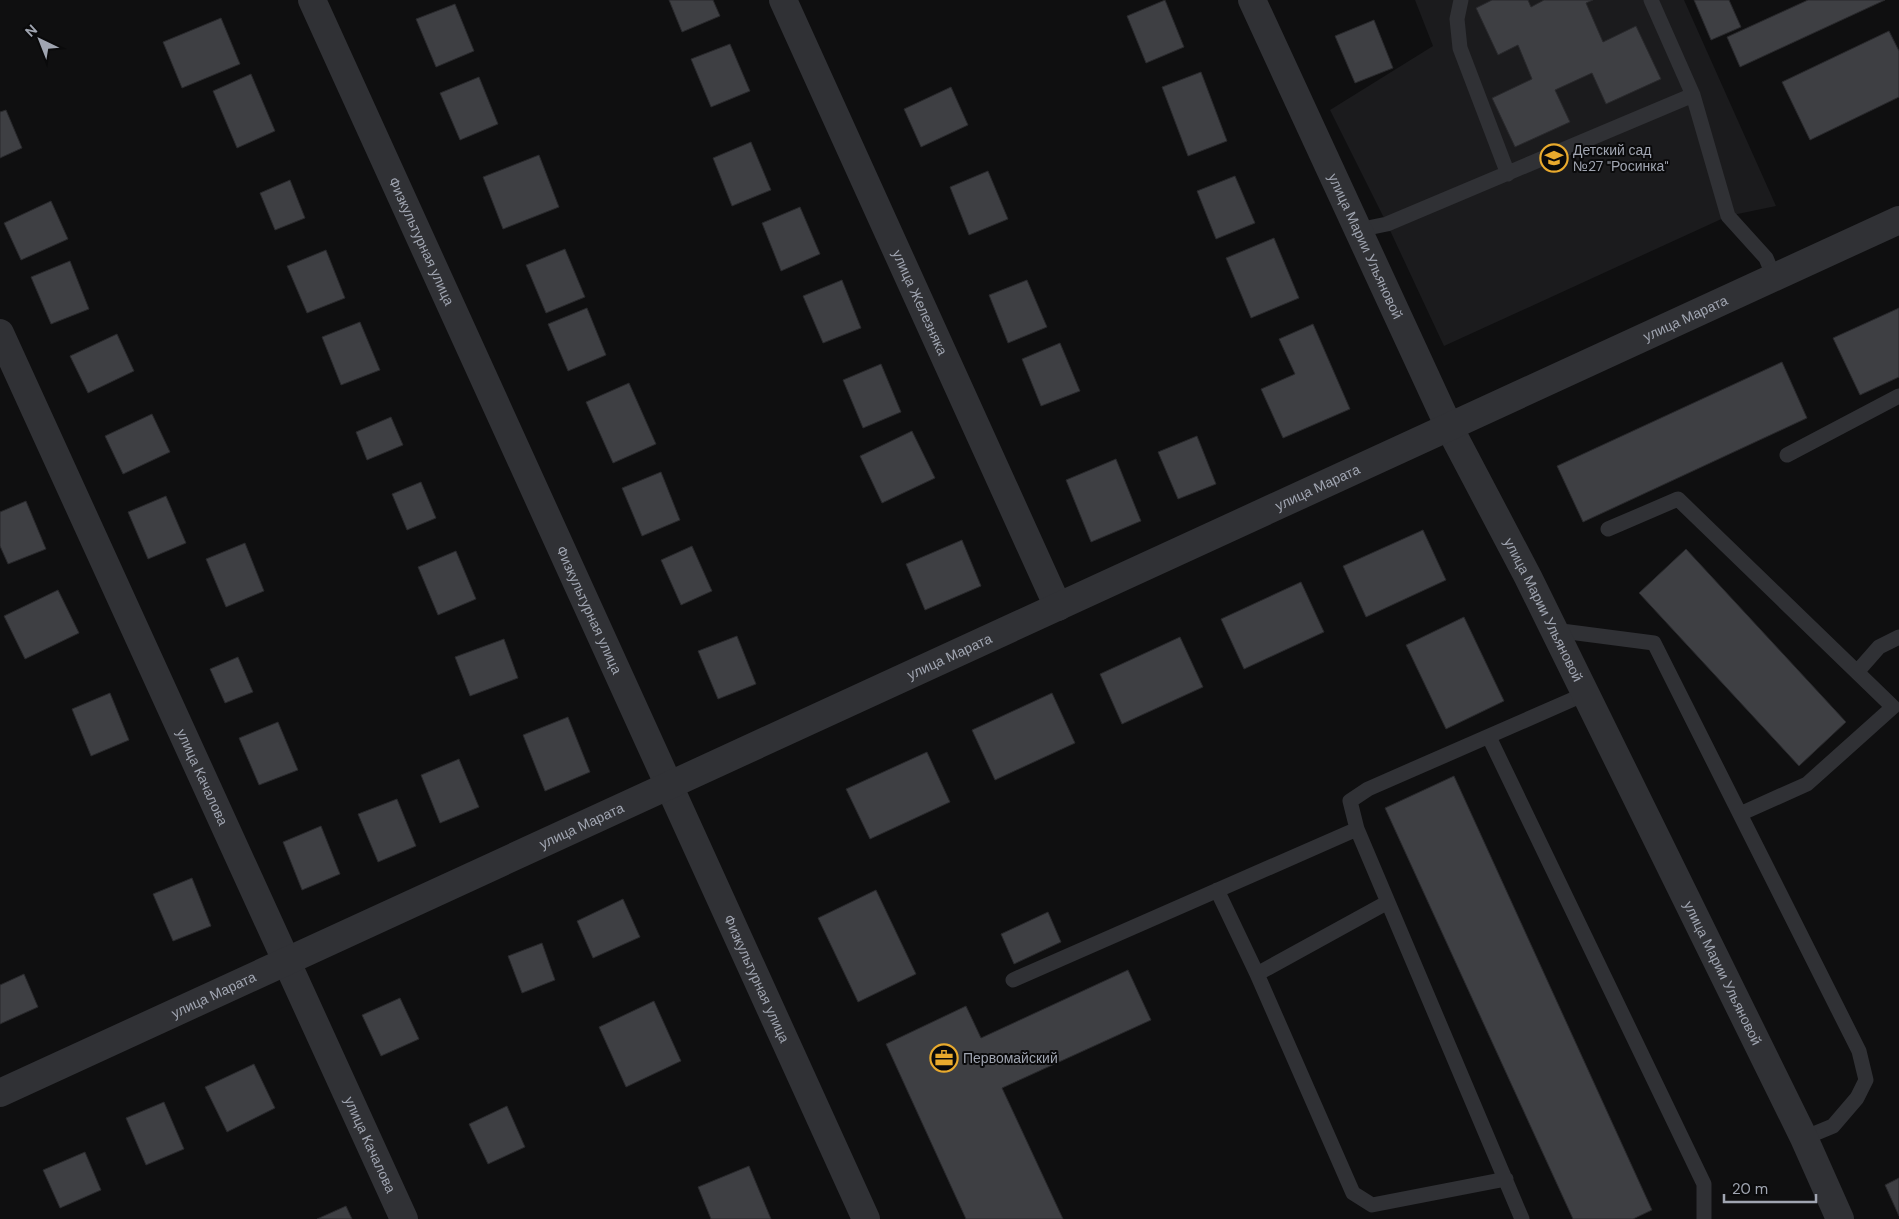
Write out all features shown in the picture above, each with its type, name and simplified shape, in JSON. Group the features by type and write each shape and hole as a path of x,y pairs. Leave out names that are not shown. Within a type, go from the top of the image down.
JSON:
{"street":[{"name":"Физкультурная улица","path":"312,0 866,1219"},
{"name":"улица Железняка","path":"783,0 1058,607"},
{"name":"улица Марии Ульяновой","path":"1252,0 1449,427 1528,577 1804,1138 1840,1219"},
{"name":"улица Марата","path":"0,1093 1899,220"},
{"name":"улица Качалова","path":"0,333 404,1219"}],"lane":[{"path":"1461,0 1457,19 1460,48 1508,174"},
{"path":"1651,0 1693,95 1728,216 1766,258 1774,277"},
{"path":"1358,230 1387,224 1693,95"},
{"path":"1787,455 1899,396"},
{"path":"1608,529 1678,499 1857,672 1896,713 1807,784 1740,814"},
{"path":"1554,630 1654,642 1859,1051 1866,1080 1857,1098 1833,1126 1804,1138"},
{"path":"1857,672 1879,647 1899,637"},
{"path":"1522,1219 1357,829 1350,801 1368,789 1585,694"},
{"path":"1489,737 1704,1184 1704,1219"},
{"path":"1013,980 1357,829"},
{"path":"1218,890 1257,974 1353,1194 1372,1205 1506,1179"},
{"path":"1257,974 1388,902"}],"shaded area":[{"name":"Детский сад №27 \"Росинка\"","path":"1415,0 1684,0 1776,206 1728,216 1444,346 1387,224 1330,110 1433,46"}],"building":[{"path":"669,0 713,0 720,16 682,32"},
{"path":"1165,0 1184,47 1146,63 1127,16"},
{"path":"1492,0 1528,0 1531,7 1544,0 1593,0 1586,3 1603,42 1636,26 1661,79 1606,104 1592,73 1555,90 1570,122 1515,147 1492,98 1532,79 1518,45 1498,55 1476,8"},
{"path":"1694,0 1729,0 1741,27 1711,40"},
{"path":"1808,0 1885,0 1740,67 1727,37"},
{"path":"455,4 474,51 436,67 416,19"},
{"path":"221,18 240,64 182,88 163,42"},
{"path":"1374,20 1393,68 1355,83 1335,36"},
{"path":"1889,31 1899,51 1899,97 1810,140 1782,82"},
{"path":"730,44 750,91 711,107 691,59"},
{"path":"1201,72 1227,141 1188,156 1162,87"},
{"path":"251,74 275,131 237,148 213,91"},
{"path":"479,77 498,124 460,140 440,93"},
{"path":"951,87 968,125 921,147 904,109"},
{"path":"6,110 22,148 0,158 0,112"},
{"path":"751,142 771,190 732,206 713,158"},
{"path":"539,155 559,207 503,229 483,177"},
{"path":"988,171 1008,219 969,235 950,187"},
{"path":"1235,176 1255,223 1216,239 1197,191"},
{"path":"290,180 305,218 275,230 260,193"},
{"path":"51,201 68,239 21,260 4,223"},
{"path":"800,207 820,254 781,271 762,223"},
{"path":"1274,238 1299,298 1251,318 1226,258"},
{"path":"565,249 585,297 546,313 526,265"},
{"path":"326,250 345,298 307,313 287,266"},
{"path":"70,261 89,309 51,324 31,277"},
{"path":"842,280 861,328 823,343 803,296"},
{"path":"1027,280 1047,327 1008,343 989,295"},
{"path":"587,308 606,355 568,371 548,324"},
{"path":"1899,308 1899,377 1860,395 1833,338"},
{"path":"360,322 380,370 341,385 322,337"},
{"path":"1313,324 1350,409 1283,438 1261,389 1295,374 1279,339"},
{"path":"117,334 134,371 88,393 70,356"},
{"path":"1060,343 1080,391 1041,406 1022,359"},
{"path":"1782,362 1807,418 1583,522 1557,466"},
{"path":"881,364 901,412 863,428 843,380"},
{"path":"629,383 656,444 613,463 586,402"},
{"path":"152,414 170,452 123,474 105,436"},
{"path":"391,417 403,445 367,460 356,432"},
{"path":"912,431 935,478 882,503 860,456"},
{"path":"1197,436 1216,484 1178,499 1158,452"},
{"path":"1116,459 1141,521 1091,542 1066,480"},
{"path":"661,472 680,520 642,536 622,488"},
{"path":"421,482 436,518 407,530 392,494"},
{"path":"166,496 186,543 148,559 128,512"},
{"path":"26,501 46,549 8,564 0,546 0,512"},
{"path":"1423,530 1446,580 1366,617 1343,566"},
{"path":"962,540 981,586 925,610 906,564"},
{"path":"245,543 264,591 226,607 206,559"},
{"path":"692,546 712,591 681,605 661,560"},
{"path":"1686,549 1846,722 1799,766 1639,593"},
{"path":"456,551 476,599 438,615 418,567"},
{"path":"1301,582 1324,632 1244,669 1221,619"},
{"path":"58,590 79,633 25,659 4,616"},
{"path":"1464,617 1504,701 1446,729 1406,645"},
{"path":"737,636 756,684 718,699 698,651"},
{"path":"1180,637 1203,687 1122,724 1100,674"},
{"path":"504,639 518,678 470,696 455,657"},
{"path":"238,657 253,692 225,703 210,669"},
{"path":"110,693 129,740 91,756 72,709"},
{"path":"1052,693 1075,743 995,780 972,730"},
{"path":"568,717 590,772 545,791 523,735"},
{"path":"278,722 298,770 259,785 239,738"},
{"path":"927,752 950,802 870,839 846,789"},
{"path":"459,759 479,807 440,823 421,775"},
{"path":"1454,776 1652,1210 1633,1219 1573,1219 1385,808"},
{"path":"397,799 416,846 378,862 358,814"},
{"path":"321,826 340,874 302,890 283,842"},
{"path":"192,878 211,926 173,941 153,894"},
{"path":"876,890 916,974 858,1002 818,918"},
{"path":"623,899 640,937 593,958 577,921"},
{"path":"1048,912 1061,942 1014,964 1001,934"},
{"path":"542,943 555,980 522,993 508,956"},
{"path":"1128,970 1151,1020 1002,1088 1063,1219 966,1219 886,1044 966,1006 981,1038"},
{"path":"24,974 38,1007 0,1024 0,985"},
{"path":"400,998 419,1039 381,1056 362,1015"},
{"path":"654,1001 681,1061 626,1087 599,1027"},
{"path":"254,1064 275,1108 227,1132 205,1087"},
{"path":"164,1102 184,1149 146,1165 126,1118"},
{"path":"507,1106 525,1147 488,1164 469,1124"},
{"path":"85,1152 101,1190 60,1208 43,1170"},
{"path":"749,1166 771,1219 711,1219 698,1187"},
{"path":"1899,1178 1899,1216 1885,1185"},
{"path":"346,1206 352,1219 317,1219"}],"place":[{"name":"Детский сад №27 \"Росинка\"","path":"1554,158"},
{"name":"Первомайский","path":"944,1058"}]}
